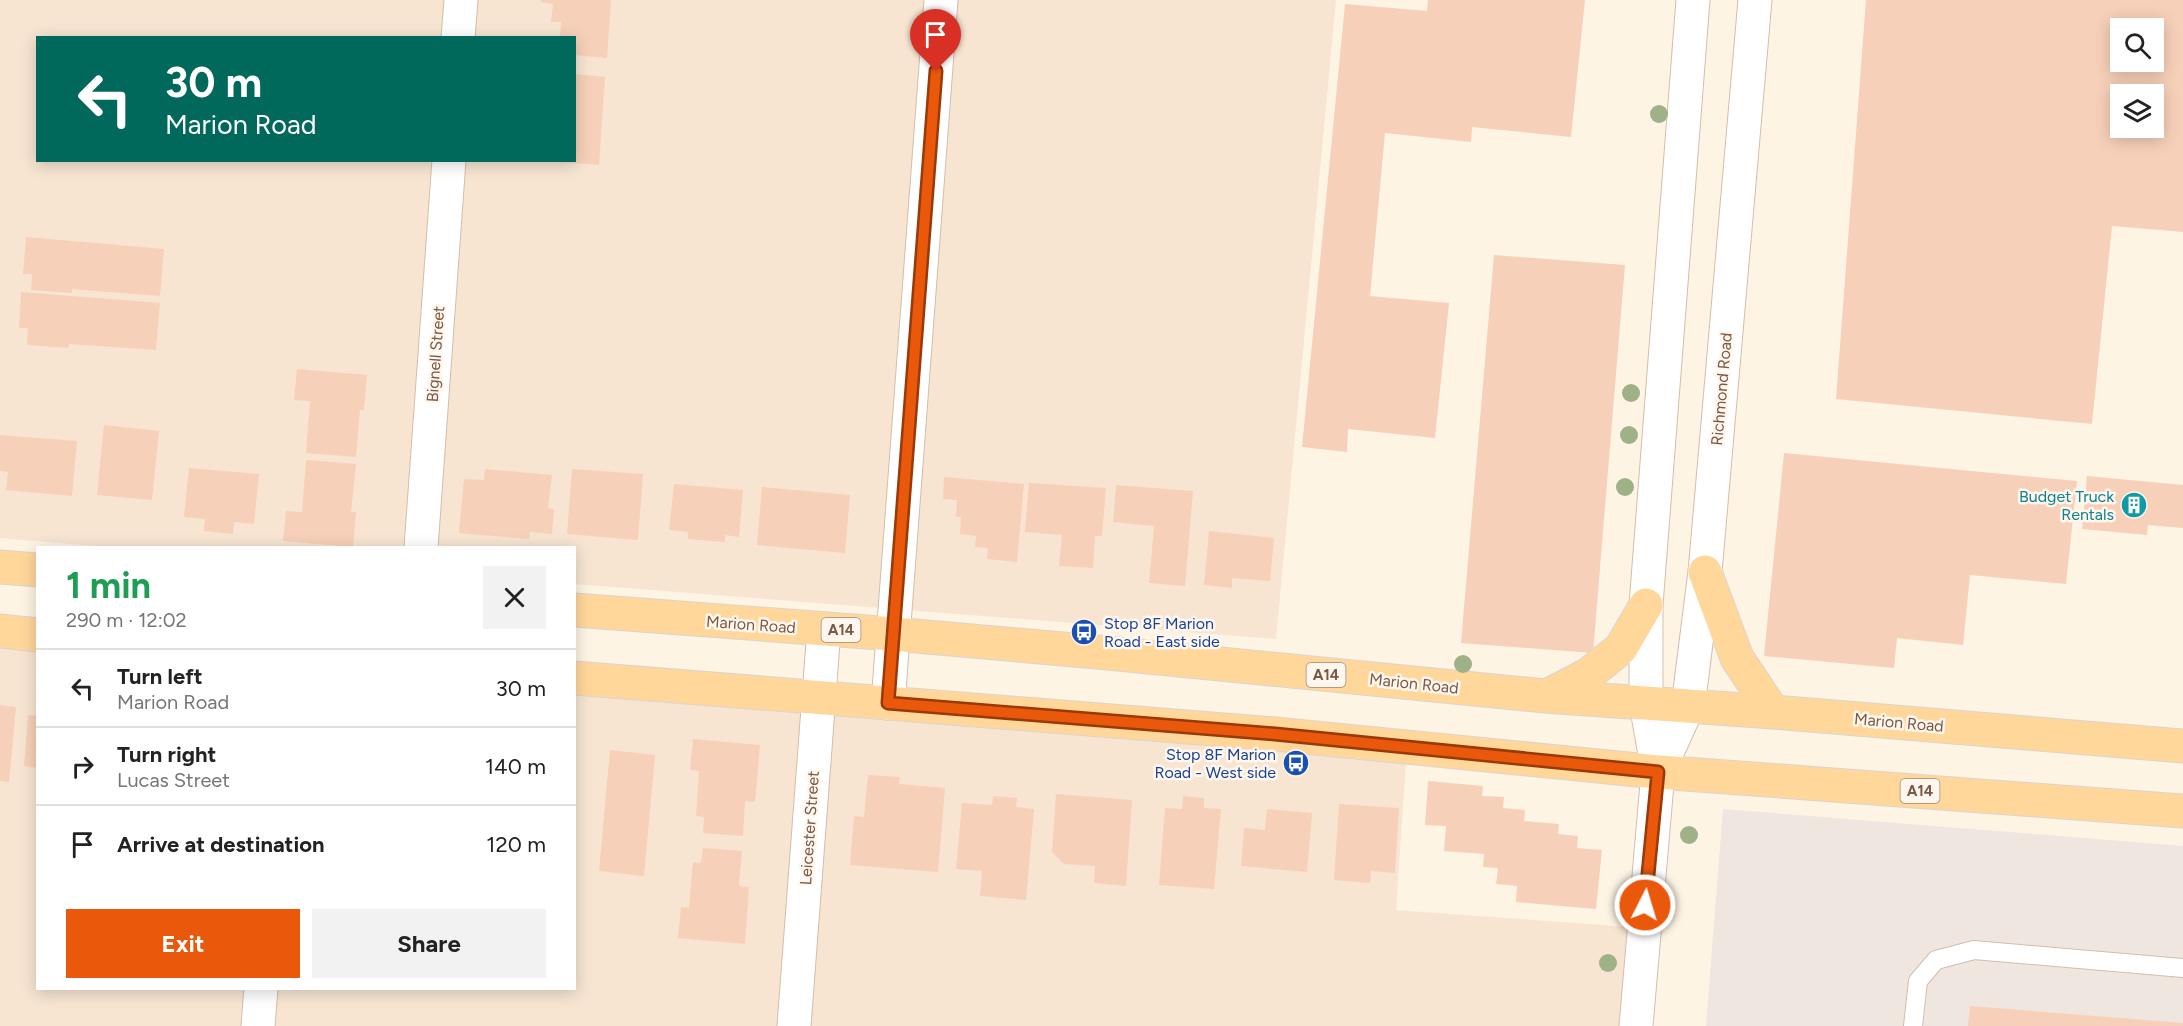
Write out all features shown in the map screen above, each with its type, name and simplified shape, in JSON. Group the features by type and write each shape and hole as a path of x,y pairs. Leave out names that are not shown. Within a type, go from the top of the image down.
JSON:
{"main road":[{"path":"0,567 36,570"},
{"path":"1705,572 1737,658 1773,712"},
{"path":"1545,696 1589,674 1621,648 1646,605"},
{"name":"Marion Road","path":"576,610 1108,653 1545,696 1773,712 2183,746"},
{"path":"0,631 36,635"},
{"name":"A14","path":"576,678 1263,733 1658,772 2183,811"}],"street":[{"path":"458,36 461,0"},
{"path":"888,703 942,0"},
{"name":"Richmond Road","path":"1636,1026 1658,772 1646,703 1646,605 1693,0"},
{"name":"Richmond Road","path":"1658,772 1688,706 1705,572 1755,0"},
{"name":"Bignell Street","path":"421,546 449,162"},
{"name":"Leicester Street","path":"794,1026 824,629"},
{"path":"258,1026 261,990"}],"lane":[{"path":"1913,1026 1918,981 1936,960 1974,950 2183,968"}],"shaded area":[{"path":"0,0 1336,0 1276,639 576,584 576,546 94,546 0,538"},
{"path":"0,636 36,639 36,990 576,990 576,683 1407,747 1396,910 1643,928 1636,1026 0,1026"},
{"path":"1723,809 2183,846 2183,1026 1706,1026"}],"building":[{"path":"541,0 611,0 607,58 576,55 576,36 560,36 561,22 551,22 553,4 541,2"},
{"path":"1428,0 1585,0 1571,137 1472,127 1471,142 1385,133 1370,296 1449,303 1435,438 1348,429 1347,452 1302,447 1345,4 1427,11"},
{"path":"1866,0 2183,0 2183,232 2112,226 2092,424 1836,399"},
{"path":"576,74 605,77 599,165 559,162 576,162"},
{"path":"26,237 164,249 160,296 72,289 72,293 31,290 32,274 23,274"},
{"path":"1494,255 1625,265 1593,653 1461,643"},
{"path":"21,292 160,303 156,350 69,344 68,348 27,345 28,328 19,328"},
{"path":"297,369 367,375 364,410 360,410 356,457 306,453 310,401 294,400"},
{"path":"104,425 159,431 152,500 97,495"},
{"path":"0,435 77,441 72,496 6,490 8,472 0,471"},
{"path":"1784,453 2077,481 2066,584 1970,575 1963,645 1897,638 1894,668 1764,656"},
{"path":"306,460 356,464 351,512 356,512 353,546 283,541 286,511 302,512"},
{"path":"189,468 259,474 254,524 234,522 233,534 204,531 205,519 184,517"},
{"path":"485,469 552,475 548,508 554,509 552,534 530,532 529,539 459,533 464,479 484,480"},
{"path":"572,469 643,474 638,540 567,534"},
{"name":"Budget Truck Rentals","path":"2087,476 2183,485 2183,528 2148,525 2147,535 2082,529"},
{"path":"944,477 1024,484 1017,562 987,559 988,548 975,547 976,536 960,534 961,517 956,517 957,500 943,499"},
{"path":"1029,483 1106,488 1102,536 1095,536 1093,568 1059,566 1062,535 1025,532"},
{"path":"674,484 743,490 739,537 725,535 725,542 688,539 688,532 669,530"},
{"path":"1116,485 1193,491 1185,586 1149,583 1154,526 1113,522"},
{"path":"762,487 850,495 845,553 757,545"},
{"path":"1209,531 1274,538 1270,581 1232,578 1232,588 1204,585"},
{"path":"0,705 16,707 9,782 0,781"},
{"path":"28,715 36,716 36,768 24,766"},
{"path":"693,739 760,745 755,802 745,801 743,836 703,833 704,817 696,816 699,771 690,770"},
{"path":"610,750 655,755 644,876 599,871"},
{"path":"868,775 900,777 899,784 945,788 938,872 850,865 854,816 864,817"},
{"path":"1428,781 1483,786 1482,796 1504,797 1503,808 1525,810 1524,821 1559,824 1558,834 1578,836 1577,848 1602,850 1596,909 1516,902 1517,886 1496,884 1498,868 1483,867 1484,854 1444,851 1446,826 1425,825"},
{"path":"1056,794 1132,800 1126,886 1094,883 1095,866 1064,864 1052,852"},
{"path":"993,796 1017,798 1016,807 1034,809 1026,900 980,896 982,871 956,869 962,803 992,805"},
{"path":"1183,796 1204,798 1204,808 1221,809 1214,889 1159,885 1165,808 1182,809"},
{"path":"1339,804 1399,808 1395,873 1371,871 1370,883 1334,880"},
{"path":"1267,809 1312,813 1307,872 1241,866 1244,828 1265,830"},
{"path":"703,848 742,851 739,886 749,887 745,944 678,938 681,907 689,908 693,862 701,863"},
{"path":"1970,1006 2183,1023 2183,1026 1968,1026"}],"place":[{"name":"Budget Truck Rentals","path":"2134,505"},
{"name":"Stop 8F Marion Road - East side","path":"1084,632"},
{"name":"Stop 8F Marion Road - West side","path":"1296,763"}],"route":[{"path":"936,71 888,703 1275,734 1658,772 1645,905"}]}
